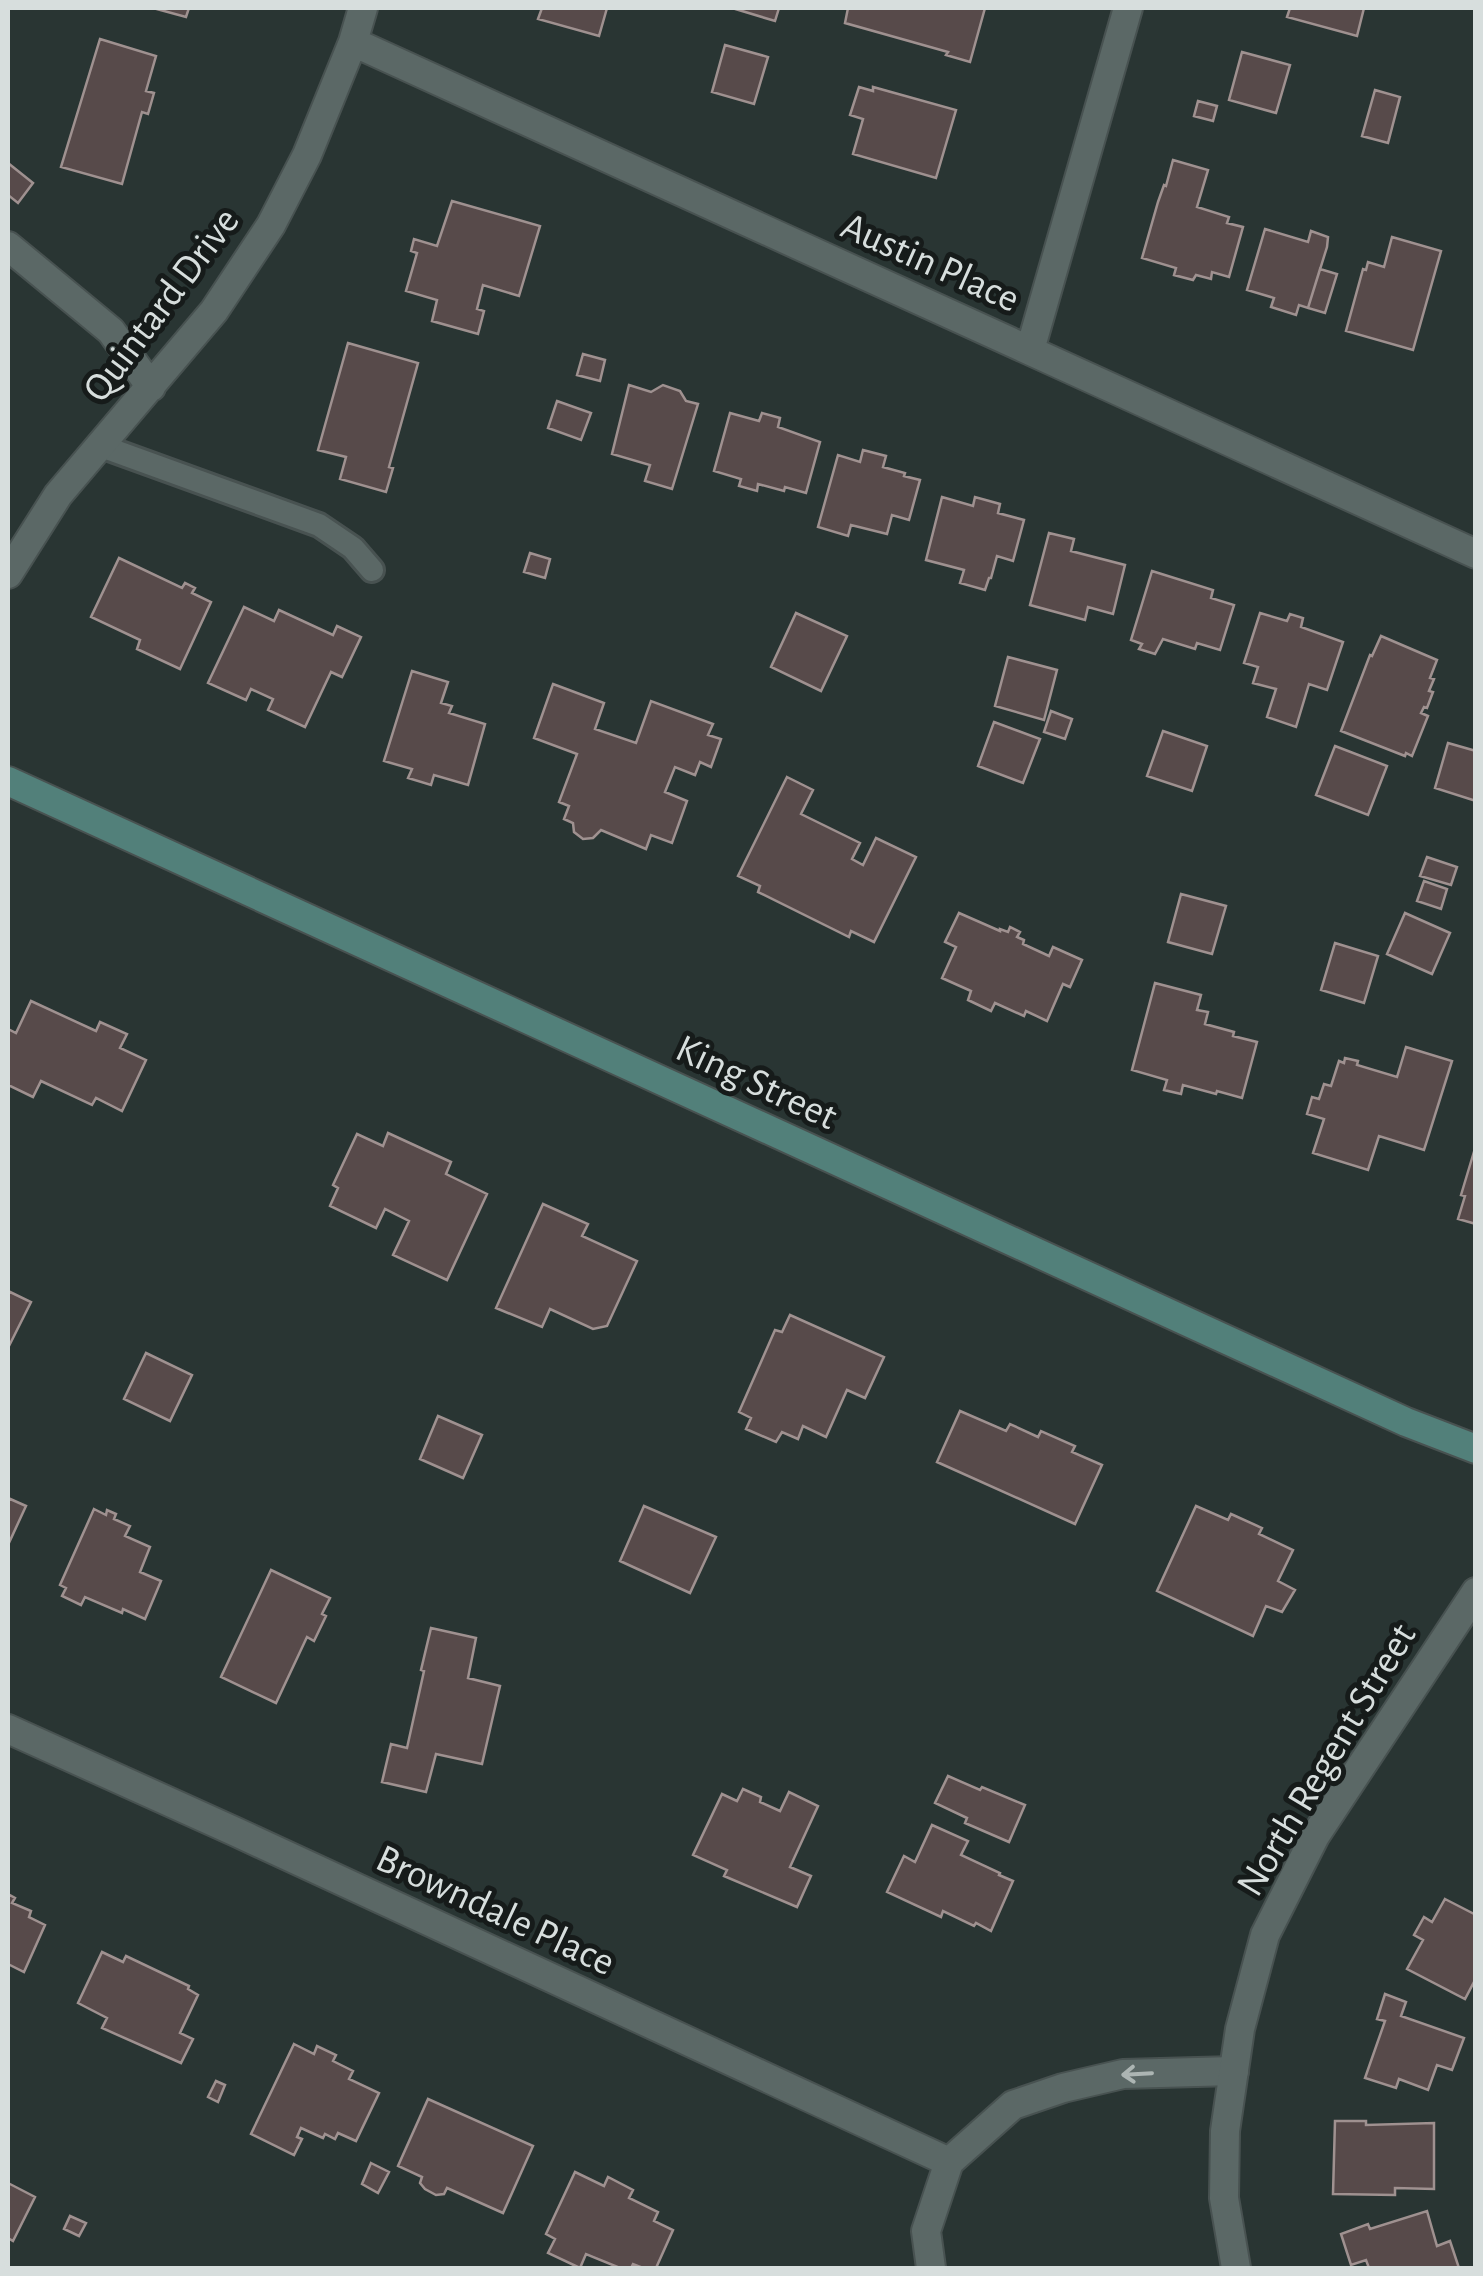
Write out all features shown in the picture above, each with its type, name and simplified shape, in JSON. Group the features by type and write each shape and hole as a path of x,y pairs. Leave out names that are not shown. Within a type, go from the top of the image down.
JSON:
{"main road":[{"name":"King Street","path":"8,781 1406,1422 1476,1448"}],"street":[{"name":"Quintard Drive","path":"8,574 58,495 214,311 272,225 307,155 354,42 363,8"},
{"path":"1030,350 1128,8"},
{"name":"Austin Place","path":"354,42 1476,554"},
{"path":"8,246 112,330 151,387"},
{"name":"North Regent Street","path":"1236,2268 1224,2198 1226,2132 1240,2029 1266,1935 1315,1836 1476,1592"},
{"name":"Browndale Place","path":"8,1729 950,2162"},
{"path":"931,2268 926,2231 950,2162 1013,2104 1123,2074 1234,2071"}],"lane":[{"path":"101,446 320,526 352,548 372,570"}],"building":[{"path":"153,8 189,8 186,17"},
{"path":"542,8 607,8 599,36 538,19"},
{"path":"732,8 779,8 775,21"},
{"path":"848,8 985,8 970,62 845,23"},
{"path":"1290,8 1364,8 1357,36 1287,17"},
{"path":"100,39 156,56 146,91 154,93 148,114 142,112 122,184 61,167"},
{"path":"725,45 768,57 754,104 712,92"},
{"path":"1242,52 1290,65 1276,113 1229,100"},
{"path":"859,87 873,91 873,87 956,110 936,178 853,154 863,119 850,115"},
{"path":"1375,90 1400,97 1388,143 1362,136"},
{"path":"1198,101 1217,106 1213,121 1194,116"},
{"path":"1173,160 1208,170 1197,207 1229,217 1227,223 1243,227 1229,277 1212,272 1211,279 1196,275 1193,280 1174,275 1176,268 1142,258"},
{"path":"8,163 33,183 18,203 8,195"},
{"path":"452,201 540,226 519,296 483,285 477,309 484,311 478,334 432,321 437,300 406,291 417,253 411,251 414,239 437,246"},
{"path":"1265,229 1308,242 1311,231 1328,237 1308,308 1299,305 1296,315 1271,307 1274,298 1247,290"},
{"path":"1392,237 1441,251 1413,350 1346,331 1363,269 1366,270 1368,262 1384,267"},
{"path":"1320,269 1337,274 1325,313 1308,308"},
{"path":"348,343 418,363 389,467 393,468 386,492 340,479 346,457 318,450"},
{"path":"583,354 605,360 600,381 577,375"},
{"path":"629,385 651,392 663,385 680,391 686,401 698,404 672,489 645,481 650,465 612,454"},
{"path":"557,401 591,413 581,440 548,428"},
{"path":"730,413 759,421 762,413 780,418 778,427 820,442 806,493 758,484 757,491 739,486 741,479 714,471"},
{"path":"863,450 886,456 883,467 920,480 909,520 892,515 887,534 851,525 848,536 818,527 838,455 860,462"},
{"path":"942,497 973,506 975,497 1000,504 998,513 1024,520 1013,561 997,556 985,590 960,583 964,570 926,560"},
{"path":"1049,533 1074,539 1071,551 1125,565 1113,614 1088,607 1085,620 1030,605"},
{"path":"530,553 550,559 545,578 524,572"},
{"path":"119,558 182,588 185,583 195,588 192,593 211,602 180,669 137,649 140,640 91,617"},
{"path":"1152,571 1213,590 1211,598 1234,605 1220,650 1197,643 1195,649 1163,639 1155,654 1139,649 1142,644 1131,640"},
{"path":"244,607 274,621 279,610 333,635 337,626 361,637 342,677 331,672 305,727 268,710 273,699 251,689 246,700 208,683"},
{"path":"796,613 847,636 821,691 771,667"},
{"path":"1260,613 1287,621 1290,614 1303,618 1301,627 1343,642 1327,690 1309,684 1296,727 1267,717 1276,689 1253,683 1258,667 1244,663"},
{"path":"1381,636 1437,660 1430,678 1434,679 1429,691 1433,692 1421,713 1428,716 1412,756 1341,731"},
{"path":"1008,657 1057,670 1044,720 995,706"},
{"path":"412,671 448,682 441,703 452,706 449,713 485,724 468,785 434,775 431,785 408,778 412,769 384,761"},
{"path":"553,684 604,703 595,729 636,743 651,701 713,724 708,735 721,739 711,767 700,762 695,775 675,767 665,792 687,801 672,843 651,835 646,849 601,830 593,838 583,839 574,832 573,823 564,819 569,806 559,802 577,754 534,738"},
{"path":"1051,711 1072,719 1065,739 1044,732"},
{"path":"994,722 1040,739 1023,783 978,766"},
{"path":"1163,731 1207,746 1192,791 1147,776"},
{"path":"1448,743 1476,751 1476,801 1435,788"},
{"path":"1335,746 1387,766 1368,815 1316,795"},
{"path":"787,777 813,790 801,814 860,843 852,859 863,865 876,838 916,857 874,942 851,931 849,937 758,892 760,886 738,876"},
{"path":"1427,857 1457,867 1451,885 1420,876"},
{"path":"1424,881 1447,889 1441,909 1417,901"},
{"path":"1181,894 1226,906 1212,954 1168,942"},
{"path":"959,913 1000,931 1008,932 1010,927 1020,932 1017,937 1024,940 1023,944 1049,956 1053,947 1082,960 1070,987 1063,984 1047,1021 995,1003 991,1011 968,1000 971,991 942,978 956,947 945,942"},
{"path":"1405,913 1450,933 1432,974 1387,954"},
{"path":"1335,943 1378,956 1364,1003 1321,990"},
{"path":"1155,983 1201,995 1197,1010 1208,1012 1205,1024 1257,1042 1242,1098 1183,1085 1181,1094 1164,1090 1167,1080 1132,1070"},
{"path":"31,1001 96,1031 100,1022 127,1034 120,1048 146,1060 122,1111 96,1098 92,1105 41,1081 33,1097 8,1085 8,1029 16,1033"},
{"path":"1406,1047 1452,1061 1424,1150 1379,1136 1368,1170 1313,1153 1324,1119 1307,1114 1312,1097 1319,1099 1324,1084 1331,1086 1339,1061 1358,1061 1357,1065 1397,1077"},
{"path":"388,1133 451,1162 446,1174 487,1194 447,1280 393,1255 409,1221 385,1209 376,1228 330,1206 338,1188 333,1185 357,1134 383,1146"},
{"path":"1476,1145 1476,1224 1458,1219"},
{"path":"543,1204 588,1224 582,1236 637,1261 607,1326 593,1329 550,1309 542,1327 496,1308"},
{"path":"8,1291 31,1302 8,1348"},
{"path":"790,1315 884,1357 865,1398 847,1390 826,1437 803,1426 798,1439 782,1432 776,1442 746,1429 751,1418 739,1412 775,1330 782,1332"},
{"path":"146,1353 192,1375 170,1421 124,1399"},
{"path":"960,1411 1006,1431 1010,1424 1038,1437 1041,1431 1075,1446 1072,1452 1102,1465 1075,1524 937,1462"},
{"path":"438,1416 482,1435 463,1478 420,1459"},
{"path":"8,1498 26,1506 8,1545"},
{"path":"644,1506 716,1537 690,1593 620,1561"},
{"path":"1196,1506 1228,1520 1231,1514 1262,1528 1259,1534 1293,1550 1278,1581 1295,1590 1282,1612 1266,1606 1253,1636 1157,1591"},
{"path":"94,1509 106,1515 107,1510 116,1514 114,1519 130,1526 125,1536 150,1547 140,1572 161,1581 145,1619 85,1597 81,1605 62,1596 66,1588 60,1585"},
{"path":"271,1570 330,1598 314,1641 307,1637 276,1703 221,1677"},
{"path":"431,1628 476,1638 468,1678 500,1686 482,1764 436,1754 426,1792 382,1782 391,1744 407,1748"},
{"path":"948,1776 1025,1805 1009,1842 965,1823 967,1818 935,1803"},
{"path":"743,1789 780,1811 789,1792 818,1806 790,1867 811,1876 797,1907 724,1876 727,1870 693,1855 722,1794 737,1801"},
{"path":"932,1825 968,1841 961,1855 1013,1881 991,1931 943,1911 941,1917 887,1892 904,1856 915,1862"},
{"path":"8,1894 15,1898 12,1903 31,1911 29,1917 45,1925 24,1972 8,1964"},
{"path":"1445,1899 1476,1915 1476,1983 1465,1999 1407,1969 1423,1940 1414,1935 1424,1917 1432,1922"},
{"path":"102,1952 123,1962 126,1956 189,1986 198,1995 180,2033 193,2039 181,2063 102,2028 107,2018 78,2003"},
{"path":"1385,1994 1406,2002 1401,2016 1464,2038 1452,2070 1437,2065 1428,2090 1399,2079 1396,2088 1365,2078 1385,2021 1377,2019"},
{"path":"294,2044 314,2054 317,2046 336,2055 333,2061 353,2071 349,2079 379,2093 356,2141 338,2133 335,2139 325,2134 323,2138 301,2128 297,2137 302,2139 294,2155 251,2134"},
{"path":"216,2081 225,2085 218,2102 208,2097"},
{"path":"428,2099 533,2146 503,2213 447,2188 444,2194 436,2195 420,2183 422,2177 398,2166"},
{"path":"1335,2121 1366,2121 1366,2125 1434,2123 1434,2189 1395,2188 1395,2195 1333,2194"},
{"path":"371,2163 389,2172 378,2193 362,2184"},
{"path":"575,2172 604,2186 608,2177 633,2190 629,2198 658,2212 654,2221 673,2230 656,2268 633,2264 631,2268 620,2268 586,2254 580,2268 548,2253 555,2239 546,2234"},
{"path":"8,2183 35,2197 13,2241 8,2238"},
{"path":"1427,2211 1437,2246 1450,2241 1459,2268 1369,2268 1366,2260 1351,2265 1341,2234"},
{"path":"70,2216 86,2223 79,2236 64,2229"}]}
